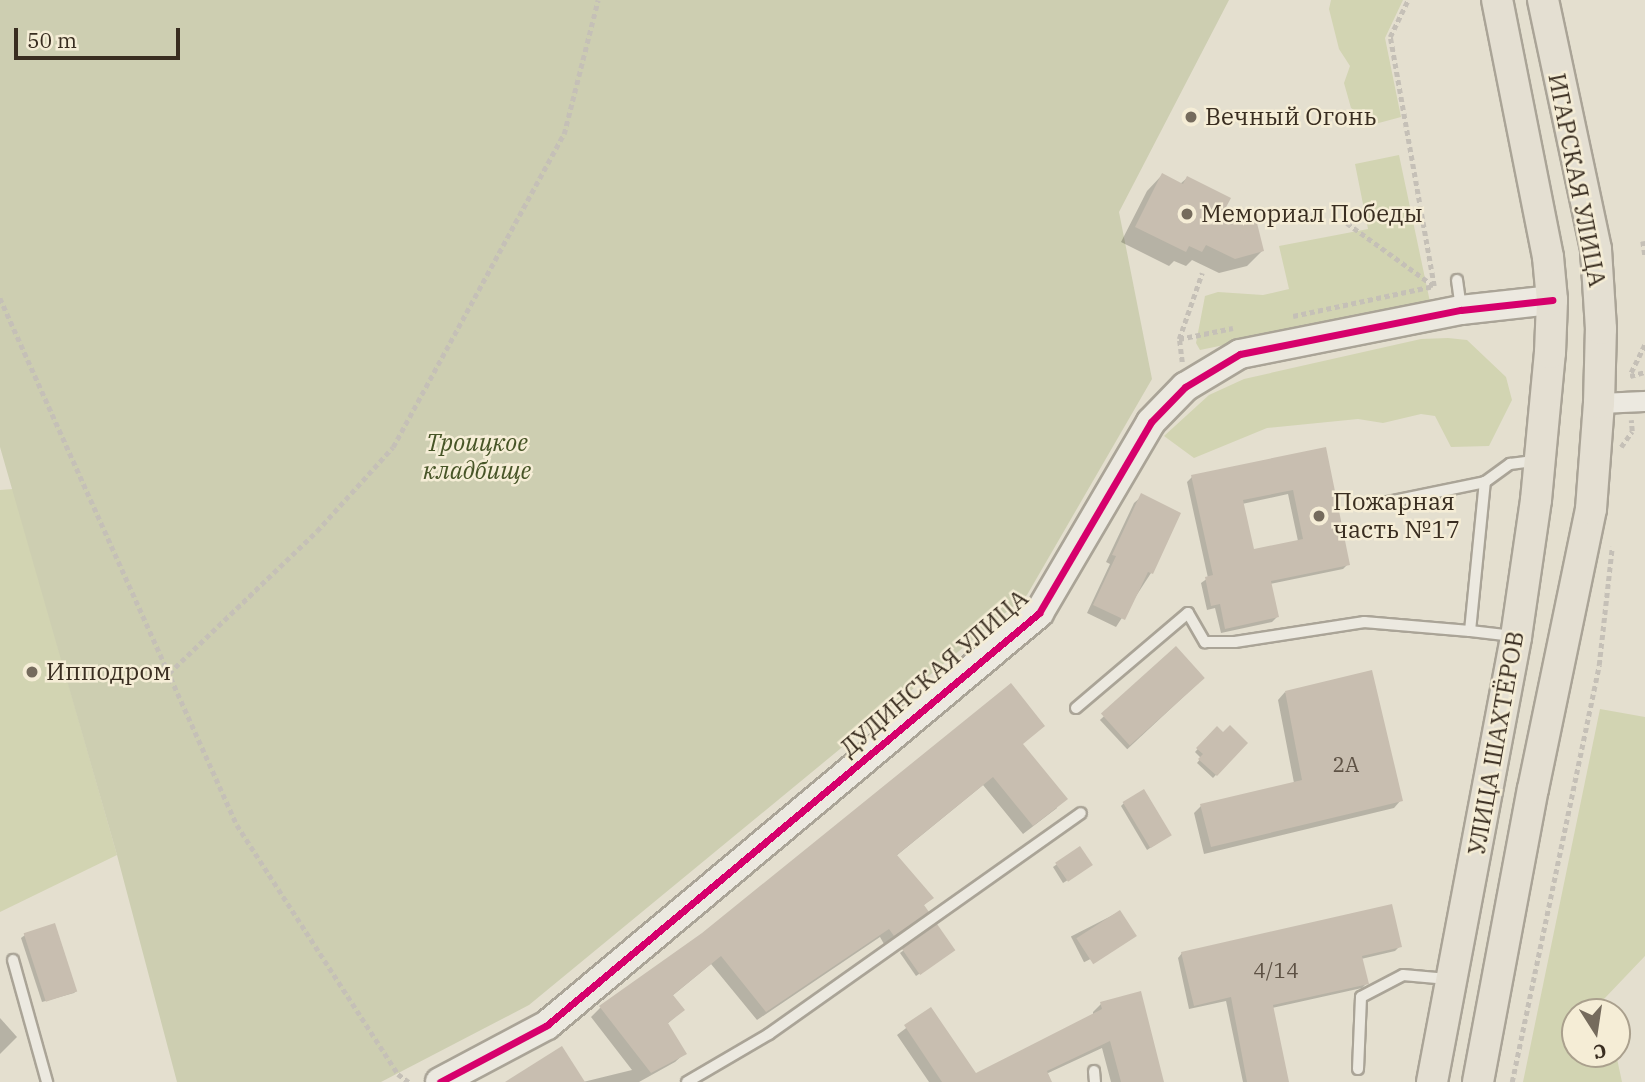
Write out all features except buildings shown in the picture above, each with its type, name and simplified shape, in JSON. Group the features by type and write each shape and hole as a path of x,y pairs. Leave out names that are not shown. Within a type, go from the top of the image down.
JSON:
{"main road":[{"name":"ИГАРСКАЯ УЛИЦА","path":"1497,0 1548,257 1552,300 1547,401"},
{"name":"ИГАРСКАЯ УЛИЦА","path":"1543,0 1595,249 1601,329 1599,403"},
{"name":"УЛИЦА ШАХТЁРОВ","path":"1432,1082 1516,637 1547,401"},
{"name":"УЛИЦА ШАХТЁРОВ","path":"1478,1082 1533,789 1591,509 1599,403"}],"street":[{"name":"ДУДИНСКАЯ УЛИЦА","path":"440,1082 547,1025 1039,613 1151,422 1185,387 1240,354 1461,310 1552,300"},
{"path":"1599,403 1645,401"}],"lane":[{"path":"1457,280 1461,310"},
{"path":"1374,505 1485,482 1510,464 1540,460"},
{"path":"1469,631 1485,482"},
{"path":"1076,708 1188,613 1205,642 1235,642 1364,622 1516,637"},
{"path":"687,1082 769,1034 1081,813"},
{"path":"13,960 47,1082"},
{"path":"1359,1069 1361,997 1403,975 1452,980"}],"path":[{"path":"169,673 317,531 393,447 564,134 598,0"},
{"path":"1408,0 1390,37 1434,286"},
{"path":"1348,223 1434,286"},
{"path":"1643,241 1645,256"},
{"path":"1185,387 1179,339 1202,273"},
{"path":"1287,317 1434,286"},
{"path":"0,298 237,825 398,1074 409,1082"},
{"path":"1179,339 1246,325"},
{"path":"1645,345 1629,376 1645,372"},
{"path":"1512,1082 1599,665 1612,541"}],"green space":[{"name":"Троицкое кладбище","path":"0,0 1229,0 1119,212 1152,379 1027,595 529,1005 381,1082 177,1082 117,855 0,447"},
{"path":"1331,0 1403,0 1385,38 1401,117 1375,124 1351,108 1344,83 1350,66 1339,49 1329,9"},
{"path":"1399,155 1430,302 1200,350 1196,343 1205,296 1218,292 1263,295 1289,289 1279,246 1368,229 1355,164"},
{"path":"1421,339 1467,340 1506,377 1512,400 1489,446 1451,447 1435,416 1421,414 1383,423 1358,419 1267,428 1194,458 1164,436 1209,395 1244,379"},
{"name":"Ипподром","path":"13,489 117,855 0,912 0,490"},
{"path":"1600,709 1645,717 1645,956 1605,998 1561,998 1561,1068 1619,1068 1622,1082 1523,1082"}],"cycle path":[{"path":"440,1082 547,1025 1039,613 1151,422 1185,387 1240,354 1461,310 1552,300"}],"place":[{"name":"Вечный Огонь","path":"1191,117"},
{"name":"Мемориал Победы","path":"1187,214"},
{"name":"Пожарная часть №17","path":"1319,516"},
{"name":"Ипподром","path":"32,672"}]}
